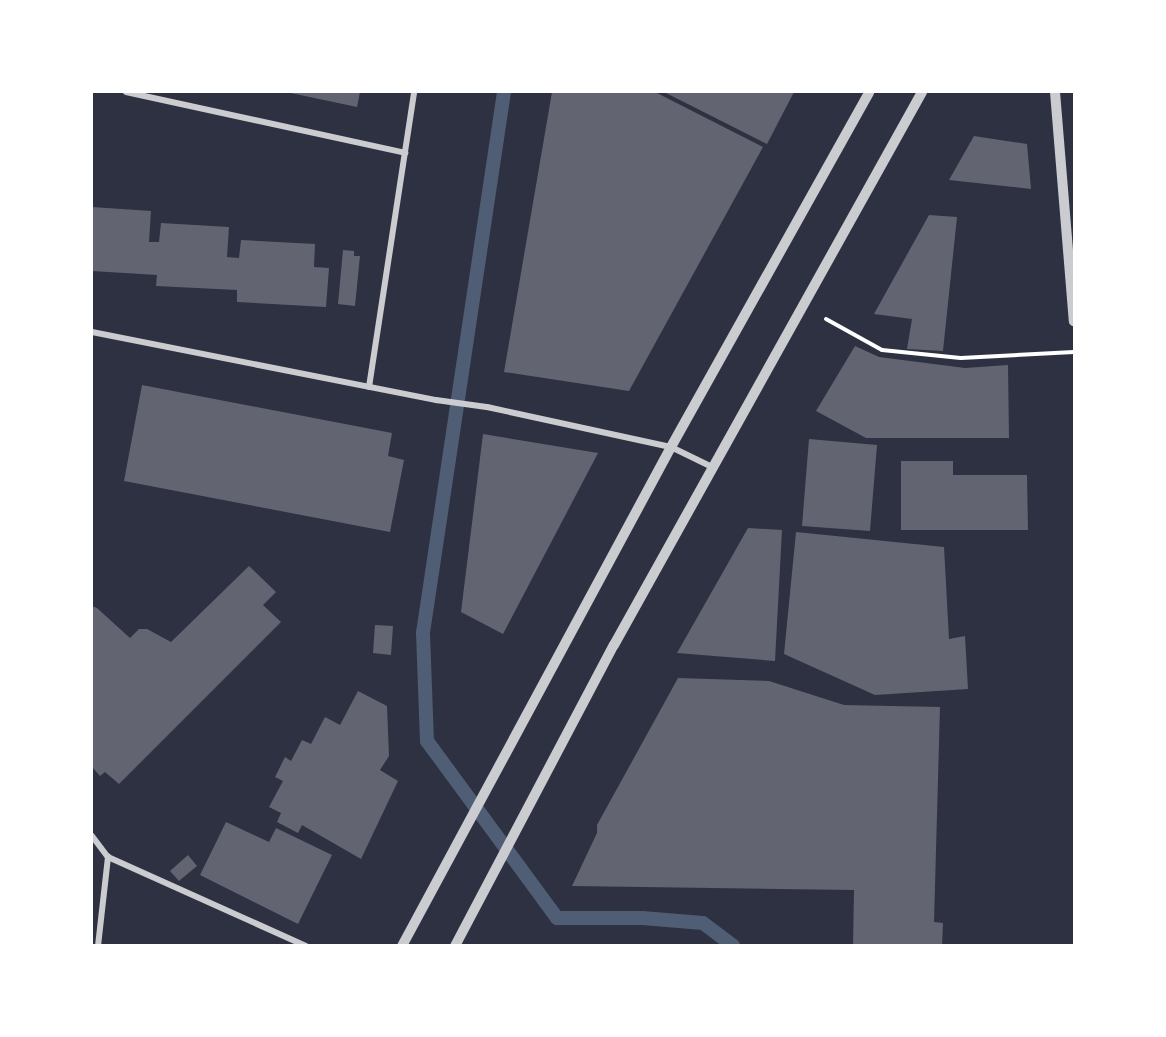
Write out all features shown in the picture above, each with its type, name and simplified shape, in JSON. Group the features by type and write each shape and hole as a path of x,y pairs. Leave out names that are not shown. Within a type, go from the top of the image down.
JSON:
{"street":[{"path":"126,92 405,153"},
{"path":"369,387 414,92"},
{"path":"402,945 671,447 869,92"},
{"path":"455,945 614,645 922,92"},
{"path":"1055,92 1073,285 1074,321"},
{"path":"92,332 436,400 487,407 671,447 714,468"},
{"path":"92,836 108,857 306,945"},
{"path":"98,945 108,857"}],"path":[{"path":"803,307 882,350 961,358 1074,352"}],"building":[{"path":"286,92 360,92 357,107"},
{"path":"552,92 655,92 763,147 629,391 504,372"},
{"path":"664,92 794,92 767,144"},
{"path":"974,136 1027,144 1031,189 949,180"},
{"path":"92,207 151,211 149,242 159,242 161,223 229,227 227,257 239,258 241,240 315,244 314,267 329,268 326,307 237,302 237,290 156,286 157,275 92,271"},
{"path":"929,215 957,217 943,351 907,349 912,319 874,314"},
{"path":"343,250 354,251 354,256 360,256 355,306 338,304"},
{"path":"855,346 879,357 965,368 1008,365 1009,438 866,438 816,411"},
{"path":"142,385 392,433 388,456 404,460 390,532 124,481"},
{"path":"483,434 598,453 503,634 461,612"},
{"path":"809,439 877,445 870,531 802,526"},
{"path":"901,461 953,461 953,475 1027,475 1028,530 901,530"},
{"path":"748,528 782,530 775,661 677,653"},
{"path":"796,532 944,547 949,639 965,636 968,689 875,695 784,654"},
{"path":"249,566 276,592 263,605 281,622 119,784 105,772 100,776 92,767 92,606 130,638 139,629 147,629 171,642"},
{"path":"375,625 393,626 391,655 373,653"},
{"path":"678,678 769,681 844,705 940,707 934,922 943,923 942,946 853,946 854,890 572,886 597,833 597,825"},
{"path":"358,691 387,706 389,756 380,770 398,781 361,859 302,825 298,833 277,822 281,813 269,807 283,781 275,777 285,757 291,761 302,740 311,744 325,717 340,725"},
{"path":"226,822 269,842 276,828 332,855 298,924 200,875"},
{"path":"188,855 197,866 179,881 170,871"}],"waterway":[{"path":"504,92 423,633 427,741 557,918 642,918 703,923 733,946"}]}
